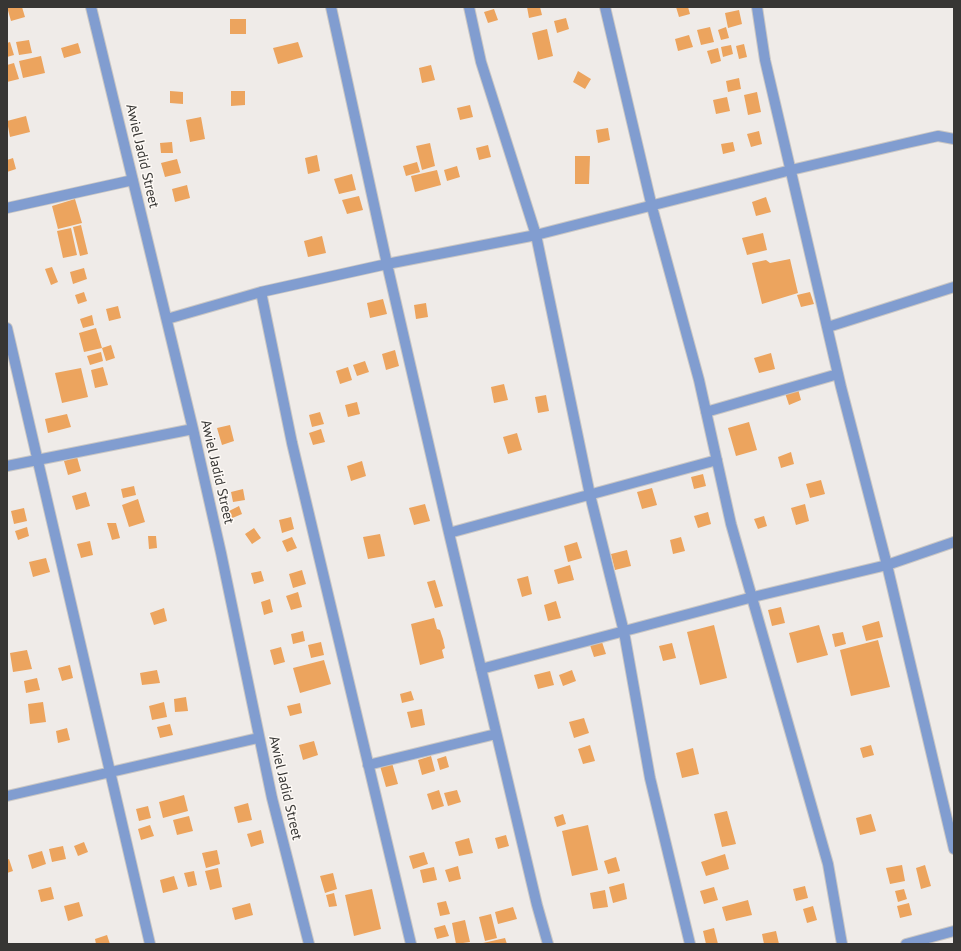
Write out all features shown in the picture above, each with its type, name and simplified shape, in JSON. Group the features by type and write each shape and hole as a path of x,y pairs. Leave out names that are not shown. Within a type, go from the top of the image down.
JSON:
{"street":[{"name":"Awiel Jadid Street","path":"91,7 193,429 221,553 258,738 309,944"},
{"path":"332,7 387,264 449,533 537,905 548,944"},
{"path":"469,7 481,62 536,236 590,495 624,632 650,778 690,944"},
{"path":"605,7 652,207 706,412 731,524 828,864 842,944"},
{"path":"757,7 765,60 838,374 887,565 954,849"},
{"path":"166,319 261,292 387,264 536,236 791,170 938,136 954,139"},
{"path":"7,208 133,180"},
{"path":"828,327 954,287"},
{"path":"261,292 292,443 411,944"},
{"path":"7,328 150,944"},
{"path":"706,412 838,374"},
{"path":"7,466 193,429"},
{"path":"449,533 717,460"},
{"path":"481,669 753,597 887,565 954,542"},
{"path":"368,765 496,734"},
{"path":"7,796 258,738"},
{"path":"906,944 954,931"}],"building":[{"path":"7,7 22,7 25,17 11,21"},
{"path":"527,7 540,7 542,15 529,18"},
{"path":"676,7 688,7 690,14 679,17"},
{"path":"494,9 498,20 488,23 484,12"},
{"path":"739,10 742,24 728,28 725,13"},
{"path":"566,18 569,29 557,33 554,21"},
{"path":"230,19 246,19 246,34 230,34"},
{"path":"710,27 714,42 701,45 697,30"},
{"path":"726,27 729,38 721,40 718,30"},
{"path":"547,29 553,56 538,60 532,33"},
{"path":"689,35 693,47 678,51 675,39"},
{"path":"29,40 32,53 19,55 16,42"},
{"path":"10,42 14,55 7,57 7,43"},
{"path":"298,42 303,57 278,64 273,48"},
{"path":"78,43 81,53 64,58 61,48"},
{"path":"744,44 747,57 739,59 736,46"},
{"path":"731,45 733,54 723,57 721,47"},
{"path":"718,48 721,61 711,64 707,51"},
{"path":"41,56 45,73 23,78 19,61"},
{"path":"14,63 19,79 7,82 7,65"},
{"path":"431,65 435,80 422,83 419,68"},
{"path":"578,71 591,79 585,89 573,82"},
{"path":"739,78 741,89 728,92 726,81"},
{"path":"170,91 183,92 183,104 170,103"},
{"path":"231,91 245,91 245,105 231,106"},
{"path":"757,92 761,112 748,115 744,95"},
{"path":"727,97 730,111 716,114 713,100"},
{"path":"470,105 473,117 460,120 457,108"},
{"path":"26,116 30,132 10,137 7,121"},
{"path":"201,117 205,139 190,142 186,120"},
{"path":"608,128 610,140 598,143 596,130"},
{"path":"759,131 762,144 751,147 747,134"},
{"path":"172,142 173,153 161,153 160,143"},
{"path":"733,142 735,151 723,154 721,144"},
{"path":"430,143 435,166 422,170 416,146"},
{"path":"488,145 491,157 479,160 476,148"},
{"path":"317,155 320,171 308,174 305,158"},
{"path":"575,156 590,156 589,184 575,184"},
{"path":"13,158 16,169 7,172 7,160"},
{"path":"177,159 181,173 165,177 161,163"},
{"path":"417,162 420,172 406,176 403,166"},
{"path":"457,166 460,177 447,181 444,170"},
{"path":"437,170 441,185 415,192 411,176"},
{"path":"352,174 356,190 339,194 334,179"},
{"path":"187,185 190,198 175,202 172,189"},
{"path":"359,196 363,210 347,214 342,200"},
{"path":"766,197 771,212 756,216 752,202"},
{"path":"75,199 82,223 58,229 52,206"},
{"path":"81,225 88,254 80,256 73,227"},
{"path":"71,228 77,255 63,258 57,231"},
{"path":"763,233 767,250 747,255 742,238"},
{"path":"322,236 326,253 308,257 304,241"},
{"path":"790,259 798,293 762,304 752,263 766,260 770,263"},
{"path":"52,267 58,282 51,285 45,269"},
{"path":"84,268 87,279 73,284 70,272"},
{"path":"84,292 87,301 78,304 75,295"},
{"path":"810,292 814,304 801,307 797,295"},
{"path":"383,299 387,314 370,318 367,303"},
{"path":"426,303 428,317 416,319 414,305"},
{"path":"118,306 121,318 109,321 106,309"},
{"path":"92,315 94,325 83,328 80,319"},
{"path":"96,328 102,348 84,352 79,333"},
{"path":"111,345 115,358 106,361 102,348"},
{"path":"395,350 399,366 386,370 382,354"},
{"path":"101,352 103,361 90,365 87,356"},
{"path":"771,353 775,369 759,373 754,358"},
{"path":"365,361 369,372 357,376 353,365"},
{"path":"103,367 108,385 95,388 91,370"},
{"path":"348,367 352,380 340,384 336,371"},
{"path":"81,368 88,397 62,403 55,373"},
{"path":"504,384 508,400 494,403 491,387"},
{"path":"798,389 801,400 789,405 785,393"},
{"path":"546,395 549,411 538,413 535,397"},
{"path":"357,402 360,414 348,417 345,405"},
{"path":"320,412 324,424 312,427 309,415"},
{"path":"67,414 71,427 48,433 45,419"},
{"path":"749,422 757,450 736,456 728,428"},
{"path":"230,425 234,441 222,445 217,428"},
{"path":"321,429 325,442 313,445 309,433"},
{"path":"517,433 522,450 508,454 503,437"},
{"path":"791,452 794,464 781,468 778,457"},
{"path":"77,457 81,471 68,475 64,461"},
{"path":"362,461 366,476 351,481 347,466"},
{"path":"703,474 706,486 694,489 691,477"},
{"path":"821,480 825,494 810,498 806,484"},
{"path":"134,486 136,495 123,498 121,489"},
{"path":"652,488 657,505 642,509 637,492"},
{"path":"243,489 245,500 233,502 231,492"},
{"path":"86,492 90,506 76,510 72,496"},
{"path":"138,499 145,522 129,527 122,505"},
{"path":"425,504 430,521 414,525 409,508"},
{"path":"805,504 809,521 796,525 791,508"},
{"path":"239,506 242,514 230,519 227,512"},
{"path":"24,508 27,521 14,524 11,511"},
{"path":"708,512 711,524 698,528 694,516"},
{"path":"764,516 767,526 758,529 754,519"},
{"path":"291,517 294,529 282,533 279,520"},
{"path":"107,523 116,523 120,538 112,540"},
{"path":"27,527 29,536 18,540 15,531"},
{"path":"254,528 261,538 252,544 245,534"},
{"path":"380,534 385,556 368,559 363,537"},
{"path":"148,536 156,536 157,548 149,549"},
{"path":"292,537 297,548 287,552 282,541"},
{"path":"681,537 685,551 673,554 670,540"},
{"path":"90,541 93,555 81,558 77,544"},
{"path":"577,542 582,558 568,562 564,546"},
{"path":"627,550 631,566 615,570 611,554"},
{"path":"46,558 50,572 33,577 29,562"},
{"path":"570,565 574,580 558,584 554,570"},
{"path":"302,570 306,584 293,588 289,574"},
{"path":"261,571 264,581 254,584 251,573"},
{"path":"528,576 532,594 522,597 517,579"},
{"path":"435,580 443,606 435,608 427,582"},
{"path":"298,592 302,607 291,610 286,596"},
{"path":"270,599 273,612 264,615 261,602"},
{"path":"556,601 561,618 548,621 544,605"},
{"path":"781,607 785,623 772,626 768,610"},
{"path":"164,608 167,621 154,625 150,613"},
{"path":"434,618 437,629 440,630 443,639 445,648 442,650 444,658 420,665 411,624"},
{"path":"879,621 883,637 866,641 862,626"},
{"path":"714,625 727,678 700,685 687,632"},
{"path":"819,625 828,655 797,663 789,633"},
{"path":"303,631 305,641 293,644 291,634"},
{"path":"843,632 846,644 835,647 832,634"},
{"path":"878,640 890,687 851,696 840,650"},
{"path":"321,642 324,655 311,658 308,645"},
{"path":"602,642 606,654 594,657 590,645"},
{"path":"672,643 676,658 663,661 659,646"},
{"path":"281,647 285,662 274,665 270,650"},
{"path":"27,650 32,669 13,672 10,653"},
{"path":"324,660 331,684 300,693 293,668"},
{"path":"70,665 73,678 62,681 58,668"},
{"path":"157,670 160,683 142,685 140,673"},
{"path":"572,670 576,681 563,686 559,675"},
{"path":"550,671 554,685 538,689 534,675"},
{"path":"37,678 40,690 26,693 24,681"},
{"path":"411,691 414,700 402,703 400,694"},
{"path":"186,697 188,711 175,712 174,699"},
{"path":"43,702 46,722 30,724 28,704"},
{"path":"164,702 167,717 152,720 149,706"},
{"path":"300,703 302,713 290,716 287,706"},
{"path":"422,709 425,725 411,728 407,712"},
{"path":"584,718 589,733 574,738 569,722"},
{"path":"170,724 173,735 160,738 157,727"},
{"path":"67,728 70,740 58,743 56,731"},
{"path":"314,741 318,755 303,760 299,745"},
{"path":"590,745 595,761 583,764 578,749"},
{"path":"871,745 874,755 863,758 860,748"},
{"path":"693,748 699,774 682,778 676,753"},
{"path":"431,756 435,771 422,775 418,760"},
{"path":"446,756 449,767 440,770 437,759"},
{"path":"392,763 398,784 386,787 380,766"},
{"path":"439,790 444,806 432,810 427,794"},
{"path":"457,790 461,802 448,806 444,793"},
{"path":"184,795 188,811 163,818 159,802"},
{"path":"248,803 252,820 238,823 234,807"},
{"path":"148,806 151,818 139,821 136,809"},
{"path":"727,811 736,844 722,847 714,814"},
{"path":"563,814 566,824 557,827 554,817"},
{"path":"871,814 876,831 860,835 856,818"},
{"path":"189,816 193,831 177,835 173,820"},
{"path":"150,825 154,836 141,840 138,829"},
{"path":"588,825 598,870 572,876 562,831"},
{"path":"261,830 264,843 251,847 247,834"},
{"path":"506,835 509,846 498,849 495,838"},
{"path":"469,838 473,853 459,856 455,842"},
{"path":"84,842 88,852 78,856 74,846"},
{"path":"63,846 66,859 52,862 49,849"},
{"path":"217,850 220,864 206,868 202,853"},
{"path":"42,851 46,864 32,869 28,855"},
{"path":"424,852 428,864 413,869 409,856"},
{"path":"725,854 729,869 706,876 701,862"},
{"path":"616,857 620,871 608,874 604,861"},
{"path":"9,859 13,871 7,873 7,860"},
{"path":"902,865 905,881 890,884 886,868"},
{"path":"925,865 931,886 921,889 916,868"},
{"path":"458,866 461,879 449,882 445,870"},
{"path":"434,867 437,880 423,883 420,870"},
{"path":"218,868 222,887 210,890 205,871"},
{"path":"194,871 197,885 188,887 184,873"},
{"path":"333,873 337,889 325,893 320,876"},
{"path":"174,876 178,889 163,893 160,880"},
{"path":"624,883 627,899 613,903 609,887"},
{"path":"805,886 808,898 796,901 793,889"},
{"path":"51,887 54,899 41,902 38,890"},
{"path":"714,887 718,900 704,904 700,891"},
{"path":"372,889 381,929 354,936 345,895"},
{"path":"904,889 907,899 898,902 895,891"},
{"path":"605,890 608,907 593,909 590,893"},
{"path":"334,893 337,906 329,907 326,895"},
{"path":"748,900 752,915 726,921 722,907"},
{"path":"446,901 450,914 440,916 437,903"},
{"path":"79,902 83,916 68,921 64,906"},
{"path":"250,903 253,915 235,920 232,908"},
{"path":"909,903 912,915 900,918 897,906"},
{"path":"813,906 817,920 807,923 803,909"},
{"path":"513,907 517,919 498,924 495,912"},
{"path":"491,914 497,938 485,941 479,917"},
{"path":"465,920 470,942 456,944 452,923"},
{"path":"445,925 449,936 437,939 434,928"},
{"path":"714,928 718,944 706,944 703,931"},
{"path":"776,931 779,944 764,944 762,934"},
{"path":"107,935 110,944 96,944 95,939"},
{"path":"505,938 507,944 483,943"}]}
